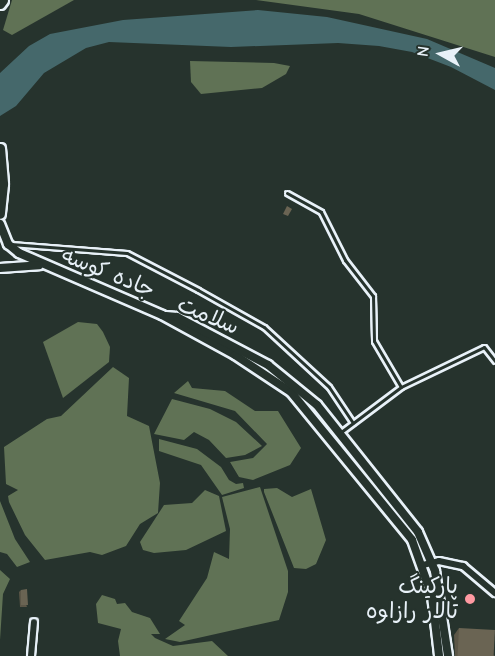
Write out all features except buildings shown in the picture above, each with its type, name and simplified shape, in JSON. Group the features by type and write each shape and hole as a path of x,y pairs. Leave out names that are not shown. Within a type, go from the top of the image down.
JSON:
{"main road":[{"path":"0,4 3,0"},
{"path":"0,148 3,184 0,214"},
{"path":"0,224 8,244"},
{"name":"جاده کوسه","path":"8,244 40,265 162,315"},
{"name":"جاده کوسه","path":"0,268 40,265"},
{"name":"سلامت","path":"162,315 177,317 268,365 317,405 336,436 418,532 427,563 440,594 448,656"},
{"name":"سلامت","path":"427,563 439,656"}],"street":[{"path":"427,563 463,566 495,593"},
{"path":"31,656 34,622"}],"lane":[{"path":"287,193 321,212 345,260 373,296 374,341 401,387"},
{"path":"8,244 127,253 264,327 329,387 353,423"},
{"path":"336,436 401,387 484,347 495,361"},
{"path":"463,566 464,575"}],"green space":[{"path":"12,0 74,0 12,35 3,30"},
{"path":"256,0 495,0 495,57 359,14"},
{"path":"190,61 274,63 290,66 286,74 262,88 201,94 191,82"},
{"path":"78,322 97,324 110,347 109,362 63,398 43,342"},
{"path":"113,367 129,378 127,416 149,426 160,483 158,513 140,524 126,546 102,555 90,552 45,560 25,535 9,502 8,496 18,490 6,484 4,447 47,419 61,416"},
{"path":"188,381 192,388 225,391 255,411 278,411 301,448 290,465 253,480 239,477 230,462 253,458 267,444 235,411 174,393"},
{"path":"172,399 210,409 236,422 262,446 245,455 226,458 209,440 194,432 184,440 154,434"},
{"path":"159,439 197,449 221,467 229,480 236,484 243,483 244,488 222,495 201,465 159,451"},
{"path":"260,487 288,571 288,592 279,620 180,642 165,639 185,625 179,621 207,578 214,552 229,559 230,529 222,497"},
{"path":"277,488 292,497 311,489 326,540 316,564 306,569 294,568 264,492 264,489"},
{"path":"205,490 219,496 226,531 186,550 154,553 143,550 140,542 164,505 192,503"},
{"path":"0,501 15,539 30,562 17,567 7,554 0,552"},
{"path":"0,570 10,579 3,594 0,640"},
{"path":"102,595 115,599 117,604 125,603 132,612 150,618 160,634 151,634 155,638 173,646 212,641 228,656 120,656 118,641 121,629 98,623 96,604"}],"water":[{"path":"258,10 327,17 427,39 495,68 495,90 451,67 412,52 379,46 338,43 231,47 109,42 86,48 44,73 16,106 0,116 0,73 29,46 50,34 123,20"}],"place":[{"name":"پارکینگ تالار رازاوه","path":"470,599"}]}
